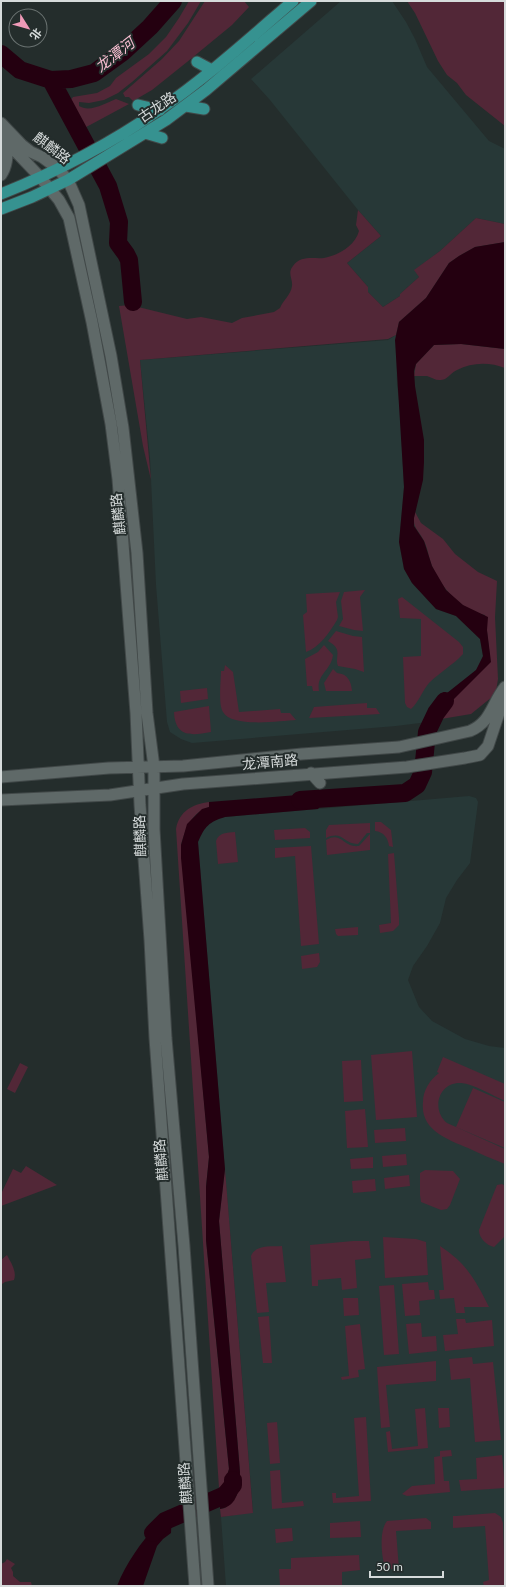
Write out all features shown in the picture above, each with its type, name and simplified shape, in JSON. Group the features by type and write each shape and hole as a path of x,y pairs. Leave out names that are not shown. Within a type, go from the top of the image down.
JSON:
{"main road":[{"name":"古龙路","path":"1,194 40,177 114,139 160,110 212,70 293,1"},
{"name":"古龙路","path":"1,209 32,197 68,180 186,106 311,1"},
{"path":"197,62 212,70"},
{"path":"138,105 160,110"},
{"path":"186,106 204,109"},
{"name":"麒麟路","path":"1,124 22,145 31,152 45,158 57,168 68,180 79,205 111,356 123,428 137,553 147,713 154,768 154,829 166,1038 184,1246 203,1534 208,1586"},
{"path":"145,133 162,138"},
{"path":"1,175 6,162 4,139"},
{"name":"麒麟路","path":"4,139 40,177 59,200 69,218 92,322 111,424 121,501 134,682 155,1038 195,1586"},
{"name":"龙潭南路","path":"1,777 48,772 138,767 154,768 408,746 470,731 480,727 485,722 505,687"},
{"name":"龙潭南路","path":"1,800 110,795 155,790 183,784 311,773 407,767 480,755 488,746 501,707 505,700"},
{"path":"311,773 320,783"}],"shaded area":[{"path":"189,1 201,1 188,23 167,51 118,93 104,100 89,103 79,102 79,106 83,108 93,108 116,99 129,104 86,127 82,126 69,102 73,97 97,93 110,86 116,78 149,54 166,37"},
{"path":"205,1 244,1 249,7 232,25 152,90 133,101 129,97 125,97 123,93 162,59 179,41"},
{"path":"341,1 392,1 406,22 427,67 489,141 505,149 505,224 476,218 440,251 415,270 419,277 400,294 400,296 383,307 368,292 368,287 347,263 381,236 358,210 270,100 251,79"},
{"path":"407,1 505,1 505,126 466,95 457,83 447,75 438,61 415,13"},
{"path":"358,210 381,236 347,263 368,287 368,292 383,307 400,296 400,294 419,277 414,270 440,251 476,218 505,224 505,242 475,247 449,263 426,298 399,322 396,335 388,339 140,360 151,480 143,446 119,306 130,305 187,319 201,317 232,323 242,318 274,312 280,308 290,292 292,283 290,271 296,263 303,259 324,258 335,255 346,249 354,241 359,231 356,225"},
{"path":"505,242 505,349 461,344 434,345 416,364 414,371 424,440 424,462 423,480 414,518 414,526 424,541 432,566 446,590 463,605 488,617 487,630 491,662 438,715 435,720 428,722 441,700 447,693 476,670 483,656 480,639 456,616 436,609 412,583 404,569 399,542 404,487 395,340 399,322 426,298 449,263 475,247"},
{"path":"396,335 397,385 400,408 404,487 399,542 404,569 412,583 436,609 456,616 480,639 483,657 481,663 431,716 428,722 192,743 181,739 170,732 167,722 156,585 150,458 140,360 388,340"},
{"path":"461,344 505,349 505,368 487,364 475,364 463,367 442,380 427,376 414,376 416,364 434,345"},
{"path":"415,512 421,523 443,539 455,554 478,572 497,581 495,617 498,679 496,691 492,697 471,714 435,720 490,657 485,615 460,603 441,583 432,566 423,538 416,529 414,522"},
{"path":"365,590 360,597 363,631 339,626 343,619 341,601 344,592"},
{"path":"340,592 336,602 337,620 320,643 316,647 306,652 303,615 307,612 306,594"},
{"path":"402,597 459,642 463,647 463,654 429,683 411,709 407,707 405,703 403,657 421,656 421,619 400,618 398,599"},
{"path":"336,631 362,637 364,672 338,666 338,653 336,647 328,641"},
{"path":"324,645 333,655 332,660 320,680 319,691 313,691 312,686 307,686 305,659 318,652"},
{"path":"225,665 233,672 239,712 280,709 281,713 290,713 296,720 246,722 228,717 221,708 220,698 221,671 224,671"},
{"path":"333,669 337,673 346,676 351,684 352,691 326,691 324,683"},
{"path":"207,688 208,699 181,703 180,691"},
{"path":"367,703 367,708 376,708 380,714 309,718 314,707"},
{"path":"209,706 211,732 197,734 185,733 177,726 174,712"},
{"path":"323,793 323,802 318,809 225,817 208,825 198,842 225,1169 219,1221 240,1472 237,1495 231,1504 220,1509 219,1488 224,1484 229,1469 206,1240 206,1187 209,1157 181,845 187,824 202,809 209,807 209,802"},
{"path":"469,796 476,798 478,802 470,863 446,898 440,923 427,946 413,966 408,980 419,1007 432,1021 465,1039 489,1046 505,1048 505,1586 226,1586 221,1517 253,1512 198,842 204,829 213,820 225,817"},
{"path":"209,802 209,807 198,813 190,822 181,845 209,1157 206,1187 206,1240 229,1469 224,1484 219,1488 176,829 180,817 184,813 192,807"},
{"path":"375,822 381,822 391,830 393,847 389,846 387,838 383,834 375,831"},
{"path":"370,823 370,833 367,833 358,844 349,842 340,836 326,838 326,830 329,825"},
{"path":"305,828 310,832 310,838 275,840 274,830"},
{"path":"235,832 238,862 218,864 217,838 224,834"},
{"path":"370,834 370,850 327,855 326,840 336,837 349,845 359,846"},
{"path":"311,846 319,944 301,946 295,856 275,858 275,848"},
{"path":"394,853 399,925 393,931 380,933 379,925 391,923 388,854"},
{"path":"358,927 358,935 338,936 335,929"},
{"path":"319,953 320,962 317,967 302,969 301,956"},
{"path":"412,1051 417,1117 376,1120 371,1055"},
{"path":"443,1057 505,1084 505,1101 477,1088 461,1083 453,1084 447,1087 442,1092 438,1104 442,1118 447,1123 505,1149 505,1164 444,1137 436,1132 426,1120 423,1112 424,1093 430,1082 439,1073 437,1072"},
{"path":"361,1060 363,1101 344,1102 342,1061"},
{"path":"20,1063 28,1067 15,1093 7,1089"},
{"path":"473,1088 505,1102 505,1148 456,1127"},
{"path":"365,1109 368,1147 347,1148 345,1111"},
{"path":"405,1128 406,1141 375,1143 374,1130"},
{"path":"406,1154 407,1165 383,1167 382,1156"},
{"path":"373,1157 373,1168 351,1169 350,1159"},
{"path":"26,1166 57,1185 1,1206 1,1194 13,1169 21,1173"},
{"path":"225,1169 253,1513 221,1517 220,1509 225,1508 237,1495 240,1472 219,1221"},
{"path":"425,1170 453,1171 460,1179 447,1209 441,1210 421,1202 420,1173"},
{"path":"409,1175 410,1186 385,1189 384,1178"},
{"path":"375,1179 376,1191 353,1193 352,1181"},
{"path":"502,1184 505,1186 505,1236 494,1247 488,1245 484,1241 480,1236 479,1230 497,1185"},
{"path":"383,1237 416,1239 426,1242 428,1275 385,1278"},
{"path":"369,1241 371,1258 355,1260 357,1288 342,1290 341,1278 318,1280 318,1286 312,1286 310,1245"},
{"path":"282,1246 286,1282 266,1283 269,1312 257,1313 251,1256 253,1252 260,1248"},
{"path":"440,1246 457,1259 469,1272 489,1307 464,1307 465,1313 456,1313 454,1298 440,1299 439,1290 444,1290"},
{"path":"7,1255 13,1267 15,1277 14,1280 2,1284 1,1292 1,1260"},
{"path":"428,1282 429,1290 434,1290 435,1299 419,1301 420,1315 405,1316 402,1284"},
{"path":"394,1285 399,1354 384,1355 379,1286"},
{"path":"343,1298 358,1298 359,1315 344,1316"},
{"path":"269,1316 272,1363 263,1363 258,1317"},
{"path":"456,1319 465,1319 466,1323 492,1320 494,1346 445,1351 443,1335 458,1334"},
{"path":"421,1323 422,1337 436,1336 437,1351 409,1354 406,1324"},
{"path":"360,1324 365,1369 358,1370 359,1377 342,1380 341,1377 349,1376 345,1326"},
{"path":"472,1357 473,1364 493,1362 501,1440 475,1442 470,1378 451,1380 449,1359"},
{"path":"436,1361 436,1381 386,1385 390,1427 381,1428 377,1367"},
{"path":"425,1408 428,1448 388,1452 386,1432 390,1431 392,1449 418,1446 415,1409"},
{"path":"438,1408 449,1408 450,1427 439,1428"},
{"path":"366,1417 371,1501 333,1503 332,1493 336,1493 336,1498 359,1496 354,1418"},
{"path":"277,1422 280,1463 270,1464 267,1423"},
{"path":"451,1450 452,1456 442,1457 444,1481 449,1481 450,1492 407,1496 402,1494 412,1486 435,1484 434,1457 440,1456 440,1451"},
{"path":"502,1455 505,1488 461,1491 459,1480 477,1479 476,1458"},
{"path":"280,1470 282,1503 303,1501 304,1506 272,1509 270,1471"},
{"path":"172,1509 171,1533 157,1546 143,1586 117,1586 127,1565 140,1545"},
{"path":"495,1513 501,1517 503,1523 505,1586 484,1586 483,1582 489,1580 485,1526 453,1528 453,1516"},
{"path":"426,1518 431,1522 431,1529 396,1531 399,1569 386,1569 383,1559 382,1538 384,1525 387,1521"},
{"path":"360,1521 361,1537 330,1538 330,1523"},
{"path":"292,1528 293,1541 276,1543 275,1529"},
{"path":"359,1555 360,1570 342,1572 342,1586 280,1586 279,1569 291,1569 291,1558"},
{"path":"7,1559 15,1564 11,1568 13,1576 20,1582 31,1582 32,1586 1,1586 1,1564"}],"waterway":[{"name":"龙潭河","path":"1,54 20,70 51,80 71,79 94,73 123,52 150,27 173,1"},
{"path":"51,80 108,186 119,222 118,243 129,260 133,302"},
{"path":"300,800 405,793 417,785 423,772 427,732 436,713 445,701"},
{"path":"153,1533 165,1521 225,1495 233,1485 233,1480"}]}
